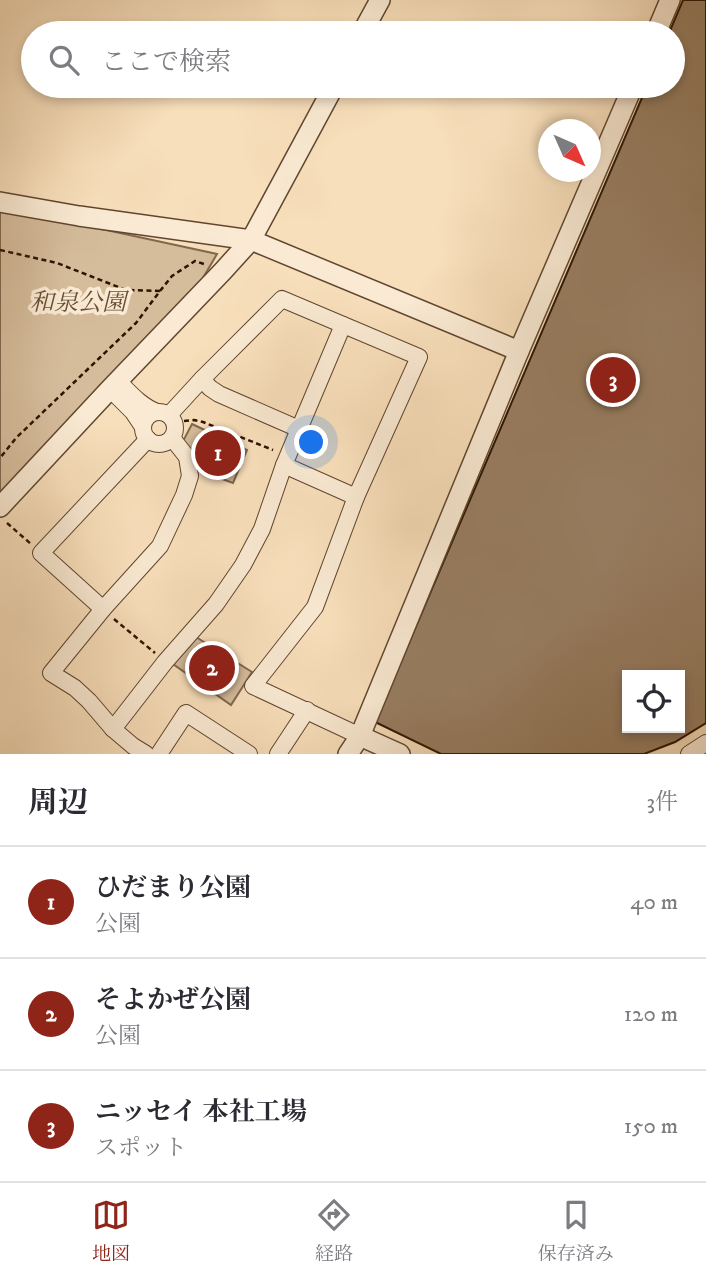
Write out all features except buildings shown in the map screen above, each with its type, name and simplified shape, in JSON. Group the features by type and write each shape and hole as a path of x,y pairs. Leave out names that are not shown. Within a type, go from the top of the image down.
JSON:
{"street":[{"path":"369,21 380,0"},
{"path":"661,21 670,0"},
{"path":"0,507 251,240 328,98"},
{"path":"348,754 360,736 519,351 628,98"},
{"path":"0,202 251,240 519,351"},
{"path":"114,385 146,433 158,444 168,441 168,422 202,379 282,299 419,357 356,497 315,607 253,686 400,754"},
{"path":"113,729 165,662 216,604 243,565 262,529 286,461 342,325"},
{"path":"202,379 219,394 299,429"},
{"path":"114,385 168,422 187,457 190,476 160,546 103,608 51,673 75,688 113,729 146,754"},
{"path":"103,608 41,553 146,433 146,419 168,422"},
{"path":"286,461 356,497"},
{"path":"278,754 307,710"},
{"path":"159,754 186,713 249,754"},
{"path":"689,754 706,743"}],"path":[{"path":"0,250 57,263 126,290 160,291"},
{"path":"0,458 16,438 136,323 172,276 195,261 223,271"},
{"path":"168,422 203,422 286,461"},
{"path":"0,516 41,553"},
{"path":"103,608 165,662"}],"green space":[{"name":"和泉公園","path":"0,207 217,254 193,295 0,494"},
{"path":"192,424 247,450 233,483 200,471 193,456 182,443"},
{"path":"196,637 252,672 231,705 173,664"}],"place":[{"name":"ニッセイ 本社工場","path":"613,380"},
{"name":"ひだまり公園","path":"218,453"},
{"name":"そよかぜ公園","path":"212,668"}]}
